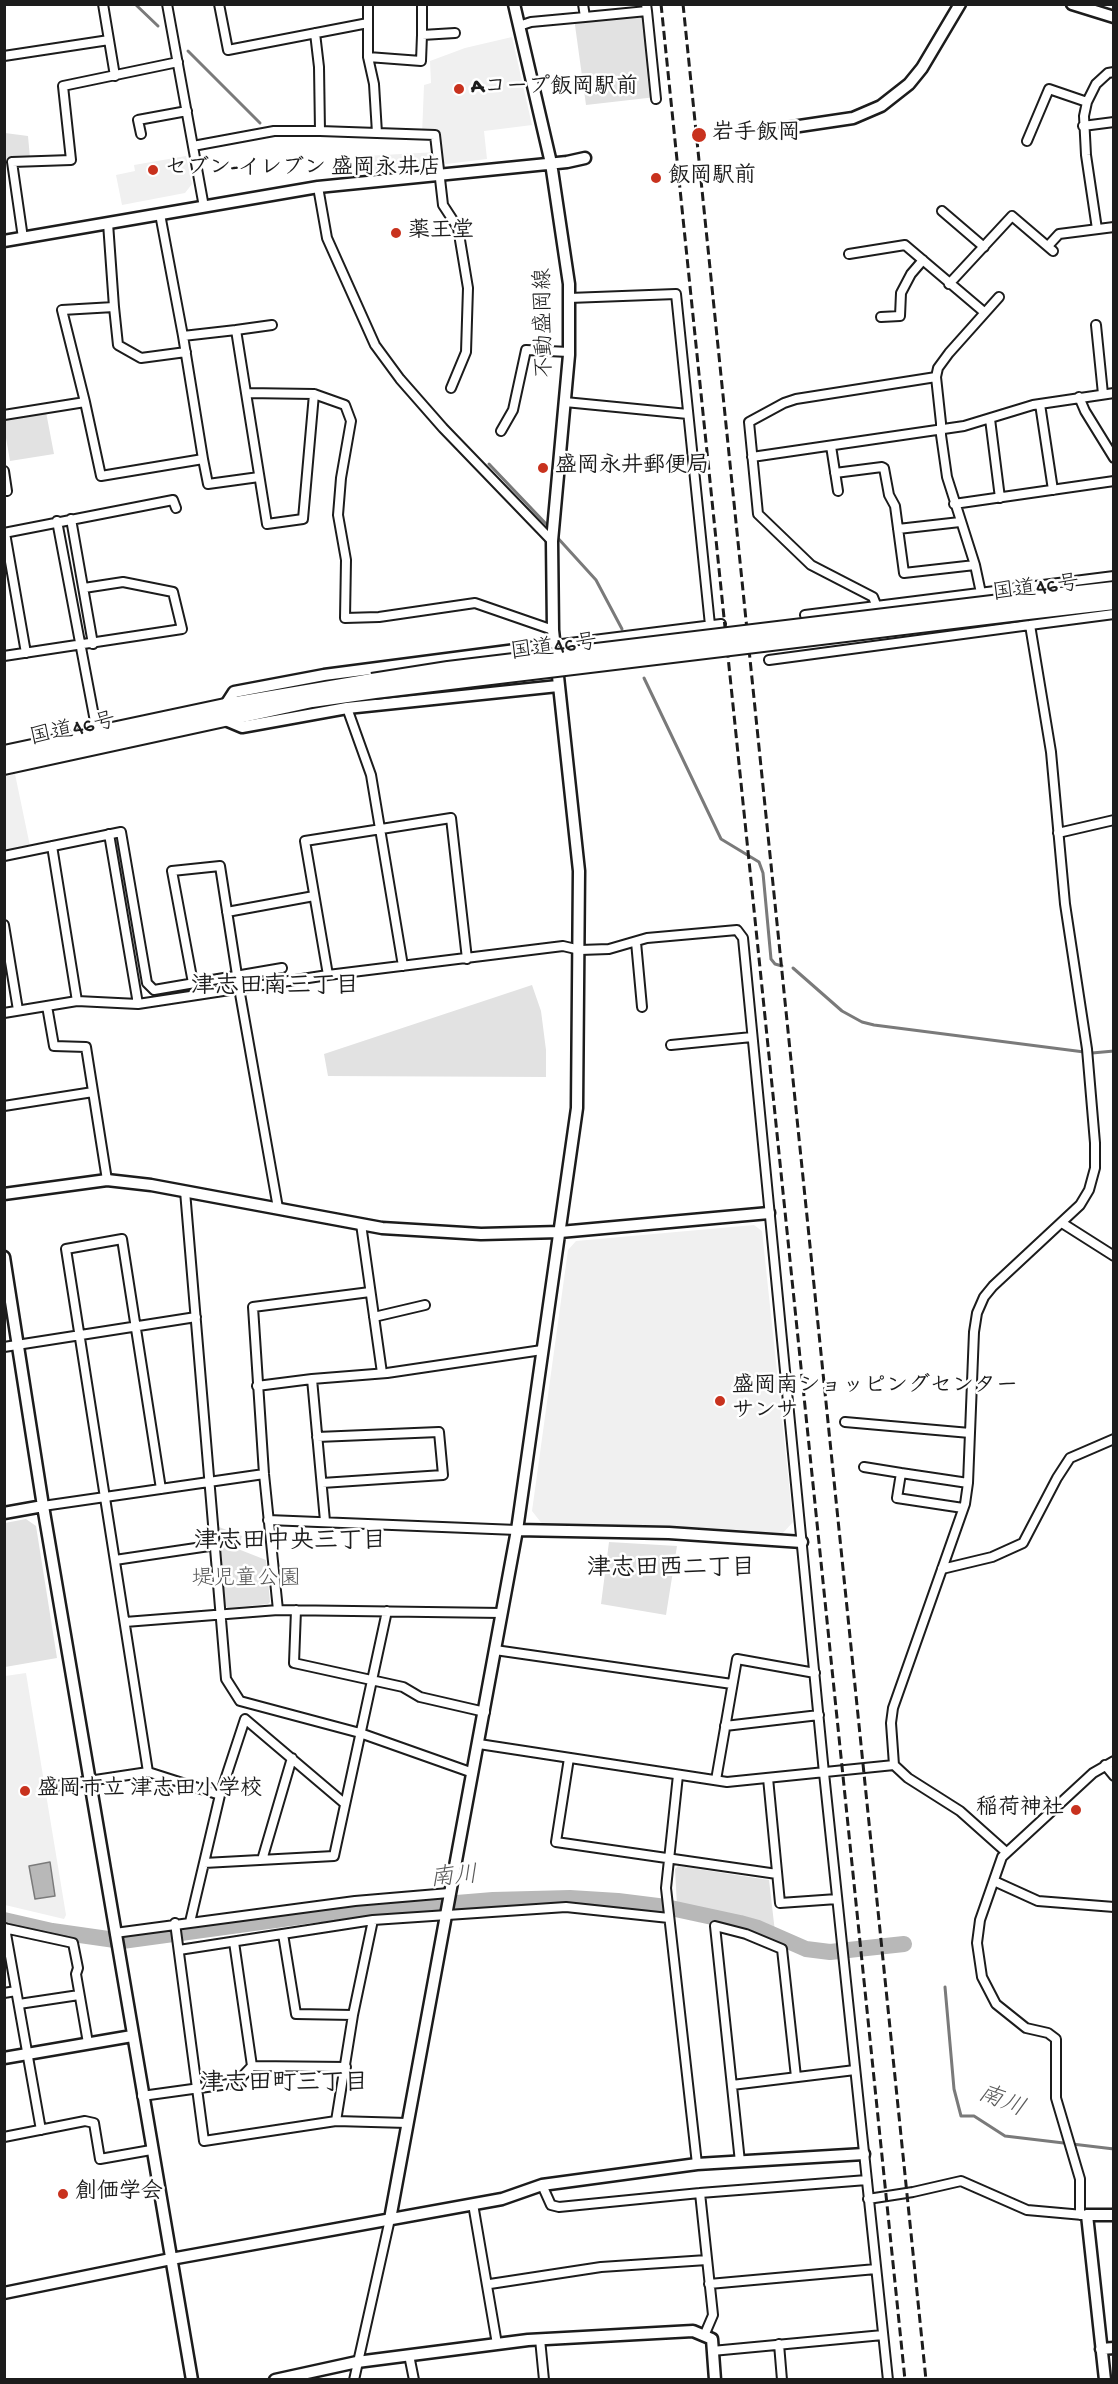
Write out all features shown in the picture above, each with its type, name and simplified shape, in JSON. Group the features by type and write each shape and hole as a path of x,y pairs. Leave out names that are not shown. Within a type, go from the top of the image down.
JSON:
{"highway":[{"name":"国道46号","path":"1018,607 1113,590"},
{"name":"国道46号","path":"4,753 97,732 374,686 448,669 1018,607 1113,602"},
{"name":"国道46号","path":"4,768 224,712"}],"street":[{"path":"104,4 115,76"},
{"path":"167,4 204,207"},
{"path":"219,4 228,50 368,23"},
{"path":"368,4 368,57 374,84 377,133"},
{"path":"368,57 421,61 422,4"},
{"name":"不動盛岡線","path":"390,2218 518,1530 576,1108 580,950 579,871 554,645 552,540 569,352 569,297 551,163 514,4"},
{"path":"583,4 585,17"},
{"path":"786,128 853,118 881,106 909,84 922,68 960,4"},
{"path":"1072,4 1090,7 1113,17"},
{"path":"519,26 531,22 647,8 656,99"},
{"path":"315,33 320,67 320,131"},
{"path":"422,35 455,33"},
{"path":"4,56 109,40"},
{"path":"23,238 12,162 71,160 63,86 178,62"},
{"path":"1097,229 1083,126 1087,102 1096,84 1108,73 1113,72"},
{"path":"1027,141 1049,89 1087,102"},
{"path":"141,134 138,120 187,111"},
{"path":"1083,126 1113,122"},
{"path":"193,146 274,131 435,135 443,205 458,228 468,288 466,352 451,388"},
{"path":"4,241 318,187 585,158"},
{"path":"318,187 327,238 375,345 400,379 443,428 552,540"},
{"path":"942,211 984,247"},
{"path":"160,214 208,484 259,477"},
{"path":"949,284 1012,216 1050,248 1059,234 1113,227"},
{"path":"108,223 118,345 141,358 186,352"},
{"path":"849,254 905,245 984,312"},
{"path":"881,316 900,316 901,293 911,274 923,261"},
{"path":"569,297 676,294 710,625"},
{"path":"981,593 975,565 947,477 936,378 944,360 999,297"},
{"path":"114,307 62,310 101,476 203,459"},
{"path":"183,336 272,325"},
{"path":"1096,325 1103,394"},
{"path":"236,330 267,524 303,519 314,394"},
{"path":"501,431 513,410 526,350 569,352"},
{"path":"877,607 873,597 811,565 758,514 749,422 796,399 936,378"},
{"path":"246,393 314,394 345,405 351,421 341,478 338,515 346,560 345,618 378,617 475,603 553,630"},
{"path":"752,457 941,430 1040,404 1113,393"},
{"path":"1080,397 1085,411 1113,458"},
{"path":"4,415 85,402"},
{"path":"565,402 688,414"},
{"path":"1040,404 1053,490"},
{"path":"990,418 1000,498"},
{"path":"831,446 838,491"},
{"path":"835,473 882,466 884,468 888,491 895,507 904,573 975,565"},
{"path":"4,471 8,491 4,491"},
{"path":"954,504 1113,481"},
{"path":"26,653 5,533 173,500 176,508"},
{"path":"71,519 93,644"},
{"path":"57,521 97,732"},
{"path":"898,529 960,522"},
{"path":"805,615 1113,576"},
{"path":"4,656 182,629 173,592 123,582 84,588"},
{"path":"769,660 1113,614"},
{"path":"558,686 347,708 242,727 224,712 234,692 326,675 721,624"},
{"path":"1006,1852 960,1811 908,1778 894,1765 891,1723 893,1708 963,1508 968,1483 974,1332 984,1297 1080,1205 1089,1190 1095,1168 1088,1052 1065,904 1051,753 1030,625"},
{"path":"347,708 371,775 403,966"},
{"path":"328,975 305,841 451,818 467,959"},
{"path":"1058,833 1113,820"},
{"path":"4,856 121,832 147,983 154,990 282,968"},
{"path":"109,834 138,1004"},
{"path":"52,846 77,1001"},
{"path":"193,983 172,871 220,866 278,1208"},
{"path":"227,912 314,896"},
{"path":"4,925 18,1010"},
{"path":"4,1013 77,1001 138,1004 328,975 563,946 580,950 609,949 647,938 737,930 743,938 824,1773 888,2379"},
{"path":"636,942 642,1007"},
{"path":"47,1006 54,1046 86,1047 107,1180"},
{"path":"671,1046 753,1037"},
{"path":"4,1106 93,1092"},
{"path":"4,1194 107,1180 185,1191 361,1224 407,1230 481,1234 560,1232 769,1214"},
{"path":"185,1191 226,1679 240,1701 360,1734 473,1773"},
{"path":"1062,1223 1113,1256"},
{"path":"361,1224 382,1373"},
{"path":"148,1772 66,1249 122,1239 161,1489"},
{"path":"4,1257 89,1782 192,2379"},
{"path":"278,1610 264,1474 253,1307 370,1292"},
{"path":"374,1317 425,1305"},
{"path":"4,1347 196,1317"},
{"path":"257,1386 382,1373 542,1350"},
{"path":"312,1379 325,1521"},
{"path":"845,1422 970,1433"},
{"path":"318,1437 439,1432 443,1475 322,1483"},
{"path":"942,1569 993,1557 1023,1543 1070,1458 1113,1438"},
{"path":"864,1467 968,1483"},
{"path":"901,1473 897,1498 963,1508"},
{"path":"4,1513 264,1474"},
{"path":"268,1520 518,1530 669,1533 802,1542"},
{"path":"115,1560 216,1545"},
{"path":"125,1622 278,1610 502,1613"},
{"path":"296,1610 294,1663 403,1687 420,1697 485,1712"},
{"path":"204,1863 334,1856 370,1681 387,1611"},
{"path":"495,1650 732,1684"},
{"path":"716,1780 736,1659 815,1673"},
{"path":"725,1726 819,1715"},
{"path":"190,1922 220,1796 245,1719 344,1803"},
{"path":"479,1744 727,1782 894,1765"},
{"path":"262,1860 292,1758"},
{"path":"569,1758 556,1842 777,1874"},
{"path":"1105,2379 1080,2179 1056,2098 1056,2039 1048,2033 1026,2028 996,2004 982,1977 977,1943 980,1920 1006,1852 1075,1792 1093,1773 1109,1763 1113,1776"},
{"path":"49,1787 148,1772 220,1796"},
{"path":"678,1775 667,1858 666,1888 697,2164"},
{"path":"768,1778 780,1903 837,1899"},
{"path":"994,1881 1038,1901 1113,1907"},
{"path":"115,1933 355,1900 449,1893"},
{"path":"179,1950 373,1920 566,1907 669,1918"},
{"path":"336,2121 353,2015 373,1920"},
{"path":"175,1923 204,2141 336,2121 407,2123"},
{"path":"740,2162 716,1926 746,1934 782,1949 796,2077"},
{"path":"40,2130 5,1928 73,1942 79,1995 88,2043"},
{"path":"283,1934 296,2014 353,2015"},
{"path":"234,1942 252,2066"},
{"path":"4,1993 16,1991"},
{"path":"19,2004 79,1995"},
{"path":"4,2058 132,2036"},
{"path":"142,2096 236,2083 252,2066 346,2067"},
{"path":"732,2085 855,2070"},
{"path":"4,2137 84,2121 94,2123 100,2159 151,2150"},
{"path":"4,2293 171,2259 502,2199 542,2185 617,2173 697,2164 864,2154"},
{"path":"542,2185 550,2205 559,2207 867,2180"},
{"path":"868,2199 961,2181 1027,2210 1113,2215"},
{"path":"700,2193 713,2316 704,2336"},
{"path":"473,2204 496,2344"},
{"path":"354,2379 390,2218"},
{"path":"490,2284 601,2267 707,2259"},
{"path":"710,2284 876,2269"},
{"path":"274,2379 357,2362 496,2344 540,2339 693,2331 712,2339 715,2379"},
{"path":"712,2351 883,2335"},
{"path":"540,2339 544,2379"},
{"path":"779,2344 782,2379"},
{"path":"1101,2349 1113,2348"},
{"path":"409,2355 414,2379"}],"shaded area":[{"path":"512,37 532,125 484,131 487,159 446,164 438,159 438,165 366,172 365,156 437,152 435,135 422,135 424,85 431,83 430,61 465,48"},
{"path":"186,156 192,184 185,193 122,205 116,175 135,171 134,165"},
{"path":"15,774 31,851 4,856 4,777"},
{"path":"754,1225 762,1231 793,1522 782,1534 543,1525 532,1511 568,1250 576,1241"},
{"name":"盛岡市立 津志田小学校","path":"26,1673 66,1915 64,1919 5,1905 5,1676"},
{"path":"50,1862 55,1896 35,1899 29,1866"}],"green space":[{"path":"647,11 656,97 586,105 574,18"},
{"path":"5,133 28,136 30,158 5,160"},
{"path":"46,412 54,454 10,461 4,418"},
{"path":"532,985 541,1011 546,1050 546,1077 328,1076 324,1054"},
{"path":"26,1519 36,1526 57,1658 5,1667 5,1523"},
{"name":"堤児童公園","path":"219,1527 242,1536 238,1549 266,1560 270,1602 268,1604 228,1608 225,1606"},
{"path":"609,1542 677,1546 666,1615 601,1604"},
{"path":"678,1866 769,1880 775,1932 751,1921 677,1906 675,1869"}],"waterway":[{"path":"135,4 158,26"},
{"path":"188,51 260,123"},
{"path":"489,464 550,528"},
{"path":"556,536 596,580 622,629"},
{"path":"644,678 721,839 759,862 763,873 771,959 775,964 782,966"},
{"path":"793,968 842,1011 862,1022 1092,1053 1114,1051"},
{"name":"南川","path":"4,1920 52,1931 122,1941 312,1915 493,1900 570,1898 666,1907 758,1928 806,1949 830,1952 904,1944"},
{"name":"南川","path":"945,1987 954,2089 961,2116 974,2116 1005,2136 1114,2149"}],"railway":[{"path":"661,4 905,2380"},
{"path":"683,4 926,2380"}],"place":[{"name":"Aコープ飯岡駅前","path":"459,89"},
{"name":"岩手飯岡","path":"699,135"},
{"name":"セブン-イレブン 盛岡永井店","path":"153,170"},
{"name":"飯岡駅前","path":"656,178"},
{"name":"薬王堂","path":"396,233"},
{"name":"盛岡永井郵便局","path":"543,468"},
{"name":"盛岡南ショッピングセンター サンサ","path":"720,1401"},
{"name":"盛岡市立 津志田小学校","path":"25,1791"},
{"name":"稲荷神社","path":"1076,1810"},
{"name":"創価学会","path":"63,2194"}],"district":[{"name":"津志田南三丁目","path":"275,988"},
{"name":"津志田中央三丁目","path":"290,1543"},
{"name":"津志田西二丁目","path":"671,1570"},
{"name":"津志田町三丁目","path":"284,2085"}]}
